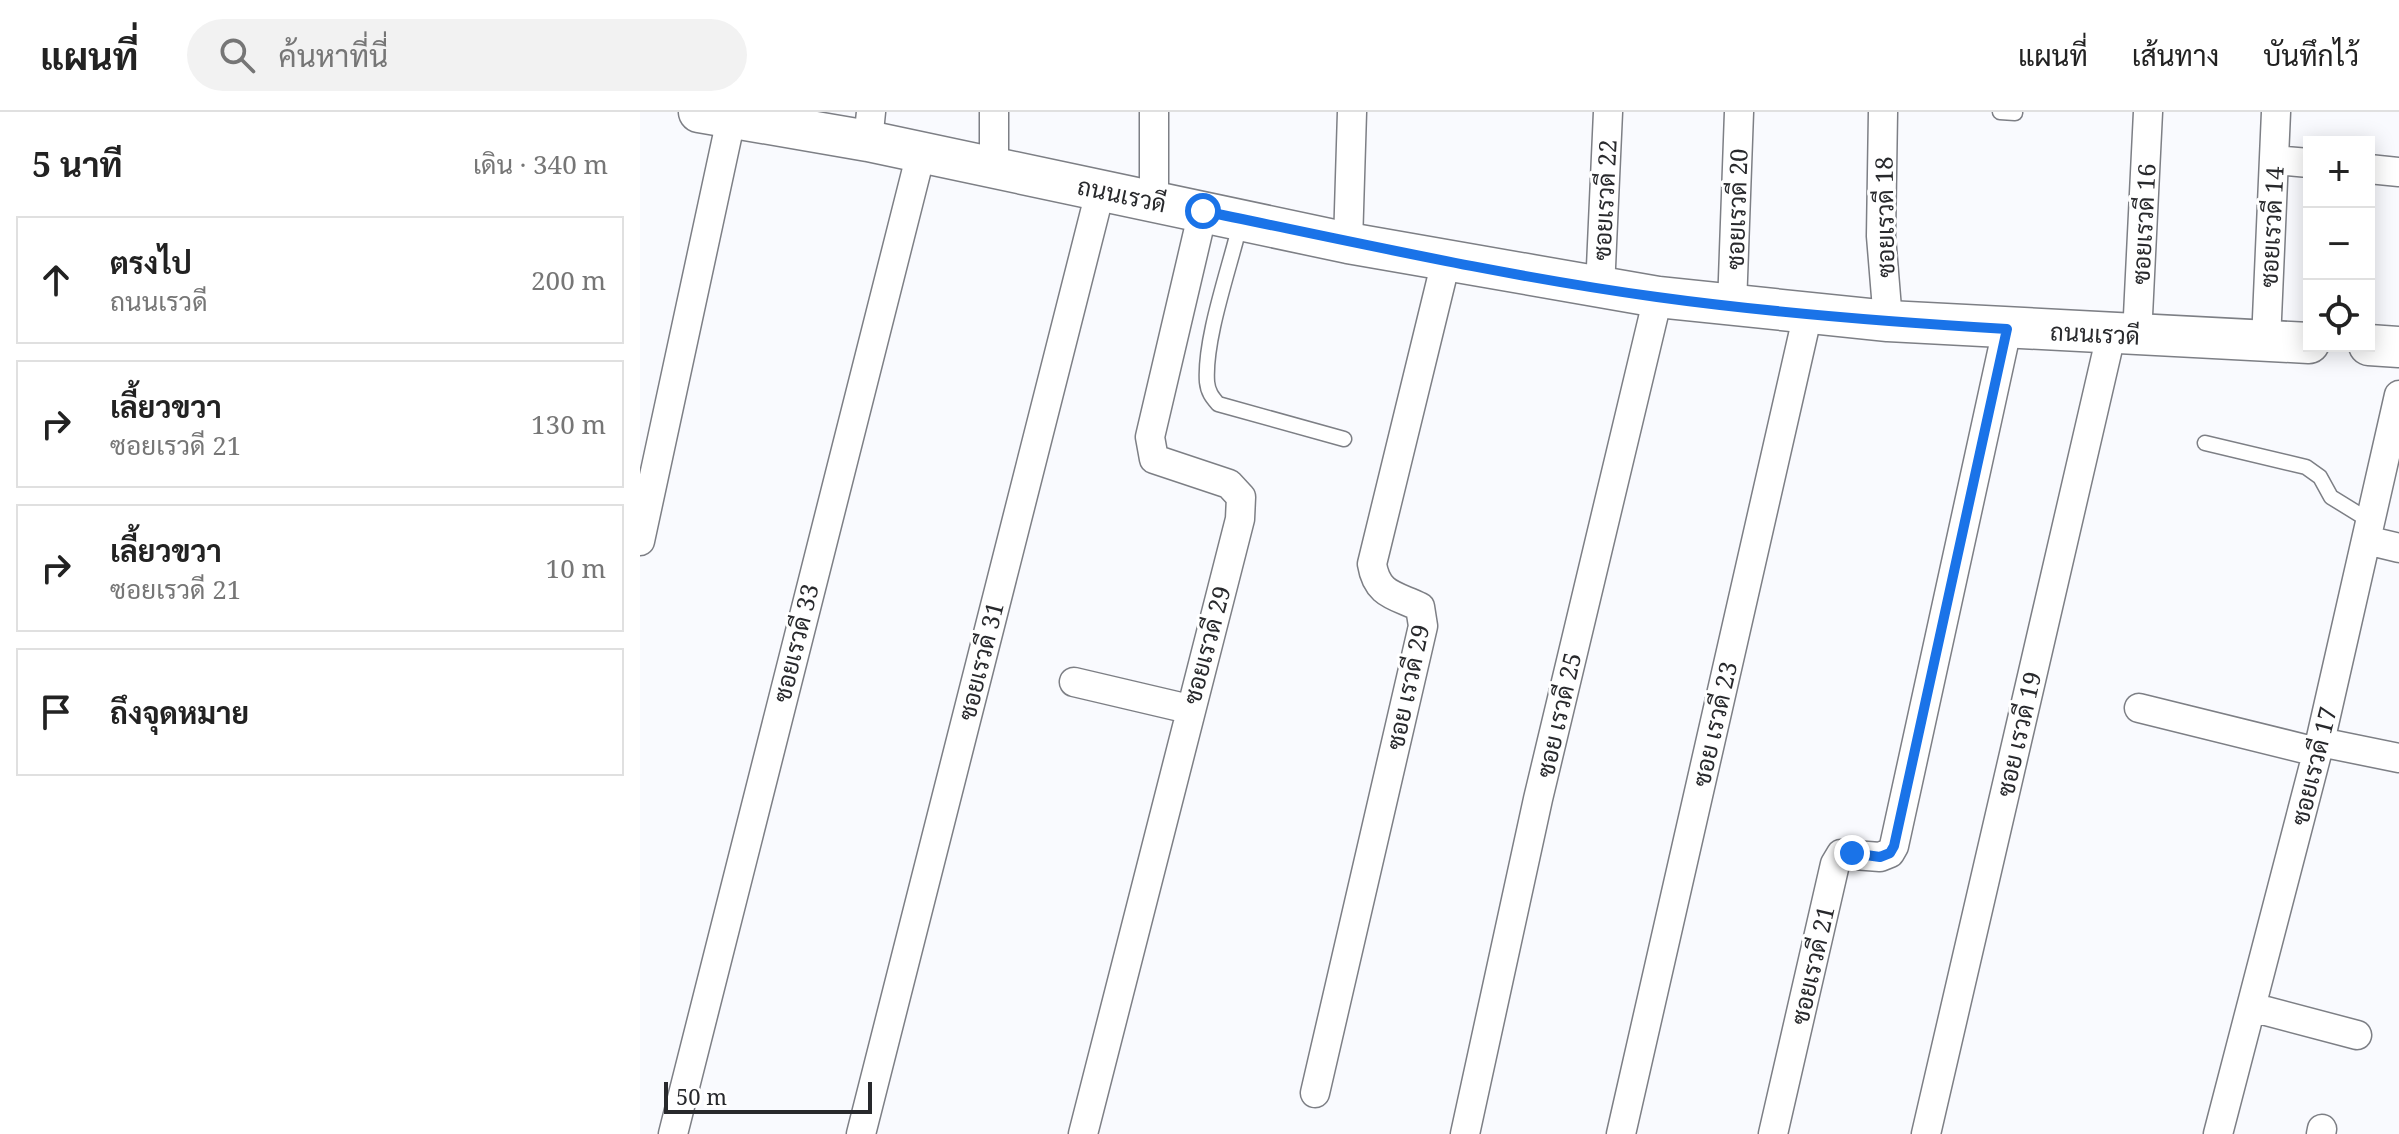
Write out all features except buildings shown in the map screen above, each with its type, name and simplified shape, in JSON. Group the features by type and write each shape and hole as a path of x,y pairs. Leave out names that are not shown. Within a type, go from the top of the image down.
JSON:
{"street":[{"path":"994,112 994,167"},
{"path":"1154,112 1154,201"},
{"path":"1348,243 1352,112"},
{"name":"ซอยเรวดี 22","path":"1600,289 1608,112"},
{"name":"ซอยเรวดี 20","path":"1732,306 1739,112"},
{"name":"ซอยเรวดี 18","path":"1883,112 1881,236 1888,321"},
{"name":"ซอยเรวดี 16","path":"2124,335 2148,112"},
{"name":"ซอยเรวดี 14","path":"2266,341 2276,112"},
{"path":"640,541 715,115"},
{"name":"ถนนเรวดี","path":"715,115 870,127 921,153 1101,188 1348,243 1600,289 1888,321 2303,343"},
{"name":"ซอยเรวดี 33","path":"673,1134 921,153"},
{"path":"2274,160 2303,162"},
{"path":"2375,170 2399,172"},
{"name":"ซอยเรวดี 31","path":"861,1134 1101,188"},
{"name":"ซอยเรวดี 29","path":"1083,1134 1189,709 1240,519 1241,497 1229,484 1154,459 1150,437 1222,215"},
{"name":"ซอย เรวดี 29","path":"1315,1093 1423,626 1420,607 1381,589 1375,582 1372,564 1446,261"},
{"name":"ซอย เรวดี 25","path":"1465,1134 1538,799 1658,297"},
{"name":"ซอย เรวดี 23","path":"1621,1134 1808,313"},
{"name":"ซอยเรวดี 21","path":"1773,1134 1835,864 1841,854 1880,857 1890,853 1894,846 2007,329"},
{"name":"ซอย เรวดี 19","path":"1926,1134 2124,335"},
{"path":"2375,345 2399,347"},
{"name":"ซอยเรวดี 17","path":"2218,1134 2318,747 2399,395"},
{"path":"2368,531 2399,548"},
{"path":"1074,682 1189,709"},
{"path":"2139,708 2318,747 2399,758"},
{"path":"2251,1007 2357,1035"}],"lane":[{"path":"2000,112 2015,113"},
{"path":"1222,215 1214,333 1207,381 1210,394 1218,404 1344,439"},
{"path":"2205,443 2306,467 2320,477 2331,497 2368,531"}],"route":[{"path":"1203,211 1348,243 1600,289 1888,321 2007,329 1894,846 1890,853 1880,857 1852,853"}]}
